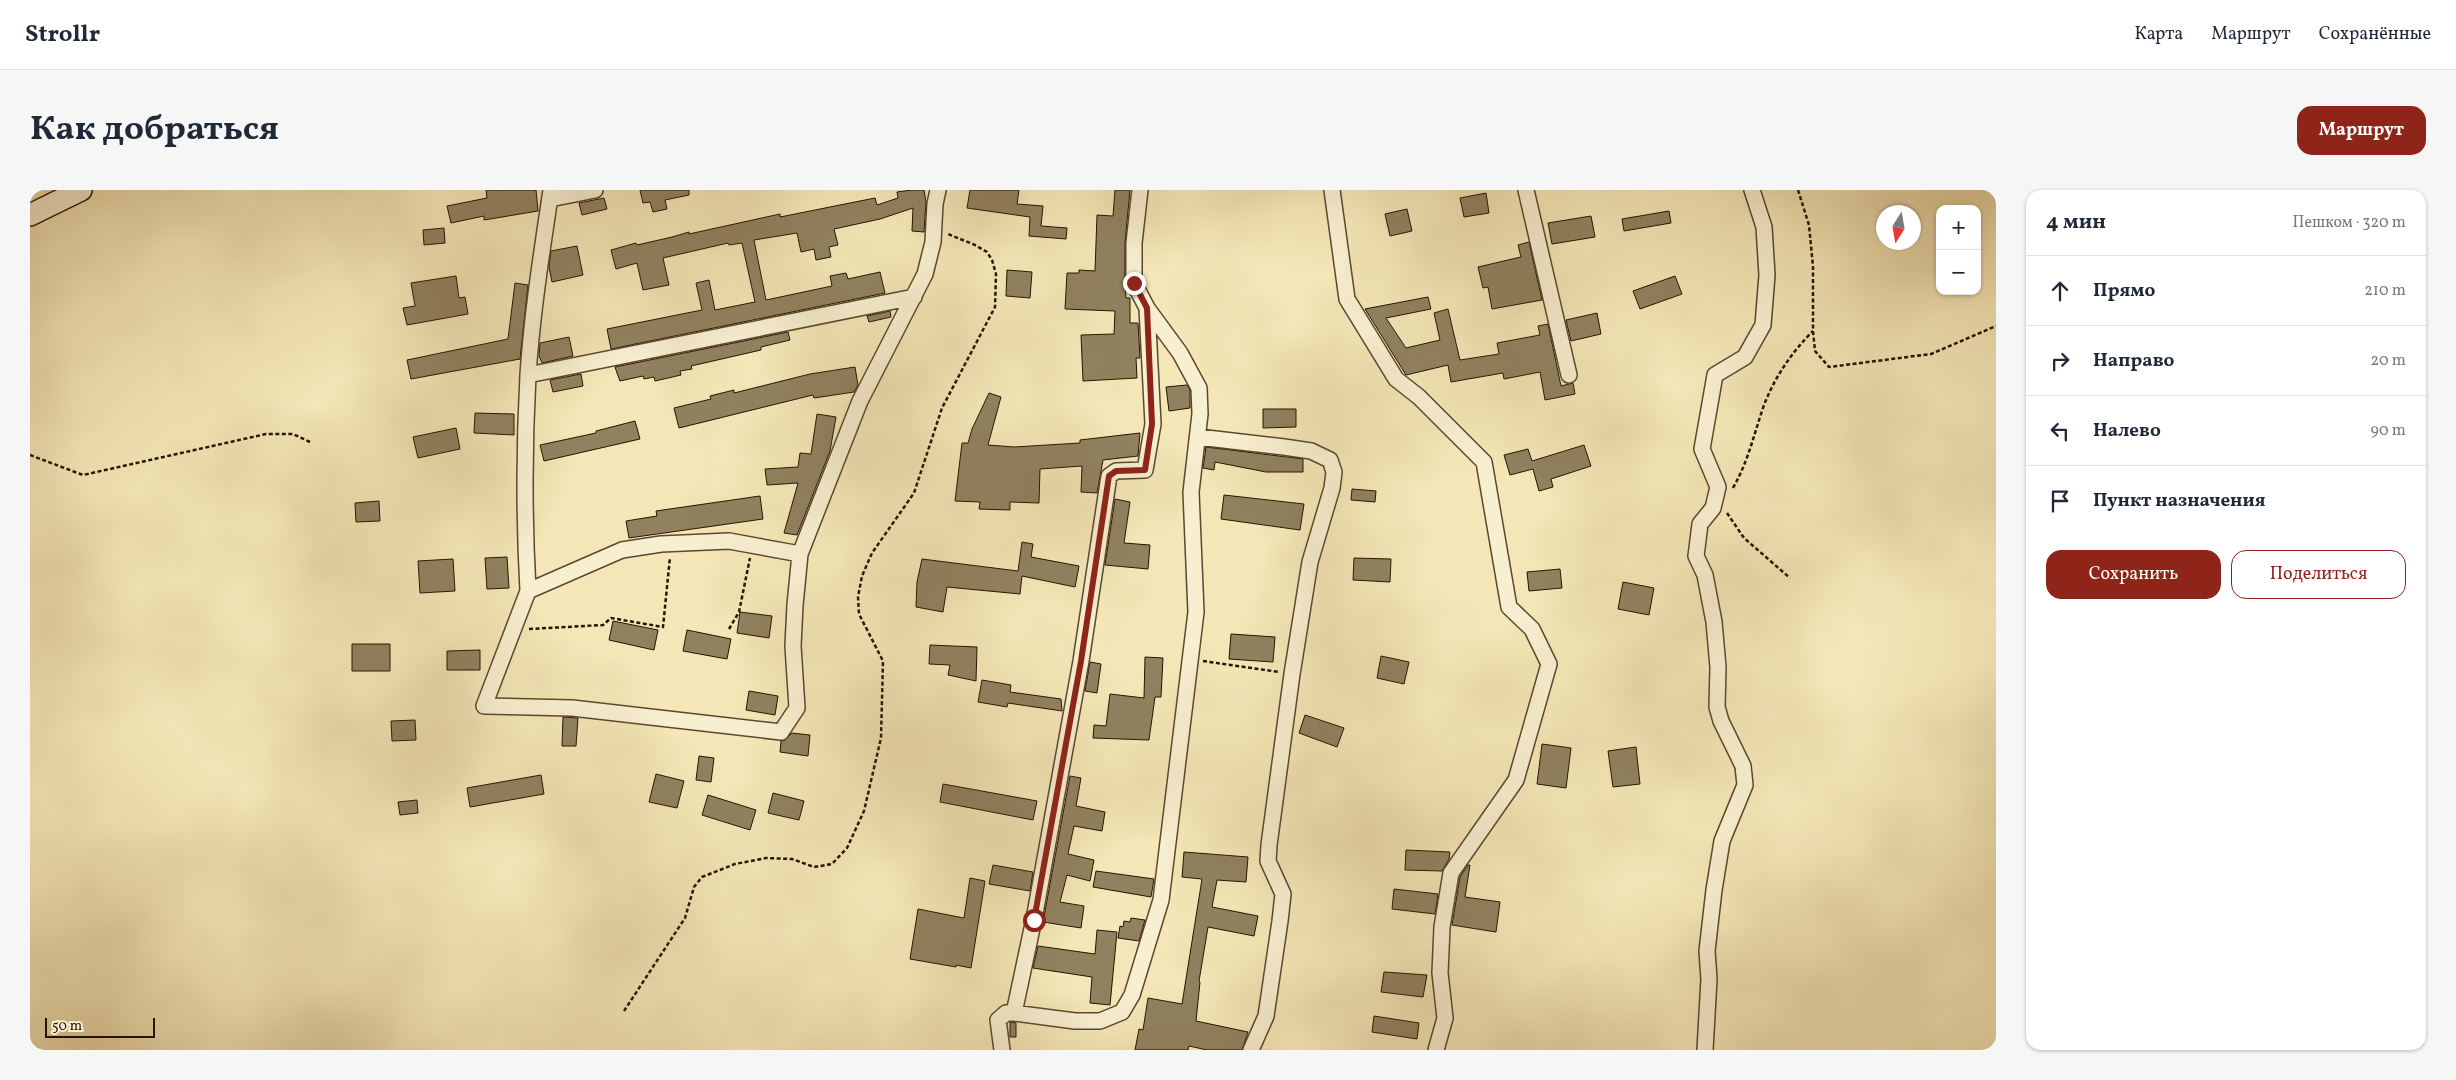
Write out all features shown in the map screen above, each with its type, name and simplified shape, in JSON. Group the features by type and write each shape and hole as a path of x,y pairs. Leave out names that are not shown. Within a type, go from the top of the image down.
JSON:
{"street":[{"path":"30,216 80,190"},
{"path":"595,190 550,194 528,375 524,530 528,591 484,706 581,709 781,732 796,708 793,646 794,605 800,554 860,401 925,274 933,242 938,190"},
{"path":"1002,1050 998,1020 1006,1013 1014,1012 1075,1021 1100,1021 1122,1012 1132,995 1161,900 1192,661 1196,612 1191,492 1198,437 1199,388 1180,353 1147,308 1134,283 1134,243 1140,190"},
{"path":"1332,190 1347,299 1396,379 1419,397 1484,462 1509,607 1532,628 1549,664 1516,780 1451,873 1442,927 1440,973 1445,1018 1436,1050"},
{"path":"1526,190 1569,375"},
{"path":"1705,1050 1709,980 1707,950 1714,890 1722,841 1745,785 1743,766 1721,721 1717,707 1718,667 1714,622 1705,575 1696,556 1700,524 1714,508 1718,487 1702,449 1715,376 1745,357 1763,326 1767,275 1764,227 1752,190"},
{"path":"528,375 914,297"},
{"path":"1014,1012 1081,661 1109,476 1116,471 1145,470 1152,424 1147,308"},
{"path":"1198,437 1302,450 1330,460 1334,472 1332,488 1310,562 1292,674 1268,862 1283,894 1266,1016 1251,1050"},
{"path":"528,591 622,550 671,543 729,541 800,554"}],"path":[{"path":"1798,190 1808,224 1812,258 1812,331 1815,351 1829,368 1931,354 1996,326"},
{"path":"624,1011 685,918 694,887 702,877 736,864 766,858 792,859 814,867 832,864 847,848 864,812 881,738 883,661 859,614 858,597 862,576 872,554 914,493 942,408 995,307 996,274 992,260 987,252 942,231 934,219"},
{"path":"1790,578 1744,538 1716,498 1728,495 1744,469 1764,406 1776,378 1795,349 1812,331"},
{"path":"30,454 83,475 266,434 293,434 310,442"},
{"path":"514,630 603,625 611,618 663,627 671,543"},
{"path":"729,629 739,612 752,544"},
{"path":"1192,661 1292,674"}],"building":[{"path":"486,190 536,190 538,211 484,220 484,216 451,223 447,206 487,198"},
{"path":"640,190 689,190 689,195 665,200 667,209 653,212 650,202 643,203"},
{"path":"924,190 926,202 924,232 912,231 913,208 880,219 834,229 838,245 829,247 831,257 816,260 814,249 801,252 797,233 754,240 766,300 832,286 830,276 846,273 848,279 880,272 885,293 611,349 607,329 702,310 696,283 709,280 715,310 755,302 742,243 729,245 728,243 663,258 669,285 643,290 637,263 616,269 611,250 636,243 637,245 689,232 689,234 780,214 780,217 875,198 877,205 898,198 897,192"},
{"path":"970,190 1019,190 1017,204 1043,206 1041,226 1067,228 1066,239 1029,236 1030,217 967,208"},
{"path":"1115,190 1130,190 1125,242 1125,283 1126,298 1130,298 1130,323 1138,323 1140,358 1136,358 1137,378 1083,381 1081,335 1114,334 1115,311 1065,309 1067,273 1079,273 1079,270 1095,271 1097,215 1113,216"},
{"path":"1486,193 1489,213 1464,217 1460,198"},
{"path":"604,198 607,209 582,215 579,203"},
{"path":"1407,209 1412,231 1390,236 1385,214"},
{"path":"1669,211 1671,223 1624,231 1622,219"},
{"path":"1591,216 1595,237 1552,244 1548,223"},
{"path":"444,228 445,243 424,245 423,230"},
{"path":"1529,242 1542,300 1492,309 1488,287 1483,288 1478,267 1521,257 1518,245"},
{"path":"577,246 583,275 552,282 549,267 551,251"},
{"path":"1007,270 1032,272 1030,298 1006,296"},
{"path":"456,276 459,298 465,297 468,314 407,325 403,308 415,306 411,283"},
{"path":"1675,276 1682,294 1640,309 1633,291"},
{"path":"515,283 528,285 520,359 411,379 407,360 508,339"},
{"path":"1428,297 1431,309 1386,318 1406,348 1440,340 1434,313 1448,309 1460,360 1499,354 1497,343 1540,335 1538,326 1548,324 1561,386 1573,383 1575,394 1545,400 1540,372 1504,379 1503,373 1451,382 1448,365 1406,375 1365,309"},
{"path":"890,311 891,317 869,322 867,316"},
{"path":"1597,313 1601,334 1571,341 1566,320"},
{"path":"788,332 790,340 761,347 761,350 691,366 692,369 680,371 681,375 655,381 654,377 644,379 643,376 620,381 615,367"},
{"path":"569,337 573,356 542,363 539,356 540,343"},
{"path":"855,367 858,385 854,392 814,398 813,395 679,428 674,408 711,399 710,396 734,390 734,393 810,374"},
{"path":"581,374 583,386 553,392 550,380"},
{"path":"1187,385 1190,390 1190,408 1169,411 1166,387"},
{"path":"989,393 1001,397 988,445 1014,447 1080,443 1080,440 1140,433 1138,456 1103,460 1097,493 1081,492 1082,466 1040,469 1039,503 1010,502 1010,510 979,509 980,502 955,501 962,443 968,443 972,429"},
{"path":"1263,409 1296,409 1296,427 1263,428"},
{"path":"475,413 514,414 514,435 474,433"},
{"path":"817,414 836,417 830,451 797,535 784,533 798,483 767,485 765,469 798,467 800,453 811,454"},
{"path":"635,421 640,439 544,461 540,445 596,433 596,431"},
{"path":"456,428 460,449 418,458 413,437"},
{"path":"1584,445 1591,466 1551,479 1553,487 1539,491 1533,469 1510,475 1504,455 1528,449 1532,461"},
{"path":"1206,447 1303,459 1303,472 1266,472 1215,462 1214,470 1203,468"},
{"path":"1352,489 1376,491 1375,502 1351,500"},
{"path":"1224,495 1304,504 1300,530 1221,519"},
{"path":"760,496 763,519 629,538 626,521 657,516 656,511"},
{"path":"1115,499 1130,502 1124,543 1150,545 1148,569 1105,565"},
{"path":"379,501 380,521 356,522 355,503"},
{"path":"1022,542 1033,544 1031,557 1079,566 1075,587 1022,576 1020,594 947,587 943,612 916,607 917,582 922,559 1018,571"},
{"path":"507,557 509,588 487,589 485,558"},
{"path":"1354,558 1391,559 1390,582 1353,580"},
{"path":"453,559 455,591 420,593 418,561"},
{"path":"1560,569 1562,588 1529,591 1527,572"},
{"path":"1623,582 1654,588 1649,615 1618,609"},
{"path":"740,612 772,616 769,638 737,633"},
{"path":"613,621 658,630 654,650 609,640"},
{"path":"687,630 731,639 727,659 683,651"},
{"path":"1231,634 1275,637 1273,662 1229,659"},
{"path":"352,644 390,644 390,671 352,671"},
{"path":"930,645 977,647 976,681 948,675 950,665 929,664"},
{"path":"480,650 480,670 447,670 447,651"},
{"path":"1381,656 1409,662 1404,684 1377,678"},
{"path":"1145,657 1163,658 1161,697 1155,697 1149,740 1093,738 1094,725 1106,726 1110,694 1144,698"},
{"path":"1090,662 1101,664 1097,693 1085,691"},
{"path":"982,680 1011,685 1010,692 1061,699 1062,711 1008,703 1007,707 978,702"},
{"path":"749,691 778,696 775,715 746,710"},
{"path":"1305,715 1344,728 1337,747 1299,733"},
{"path":"563,717 578,718 576,746 562,746"},
{"path":"415,720 416,740 392,741 391,721"},
{"path":"792,733 810,735 808,756 780,752 781,741 785,740"},
{"path":"1542,744 1571,748 1566,788 1537,784"},
{"path":"1636,747 1640,784 1613,787 1608,751"},
{"path":"699,756 714,758 711,782 696,780"},
{"path":"656,774 684,781 677,808 649,802"},
{"path":"541,775 544,794 470,807 467,788"},
{"path":"1070,776 1081,778 1076,806 1105,812 1102,831 1074,826 1068,854 1094,860 1090,881 1067,875 1060,902 1084,906 1081,928 1043,922"},
{"path":"943,784 1037,801 1033,820 940,802"},
{"path":"773,793 804,801 799,820 768,813"},
{"path":"708,795 756,810 750,830 702,815"},
{"path":"417,800 418,813 400,815 398,802"},
{"path":"1406,850 1450,852 1449,859 1442,871 1405,870"},
{"path":"1184,852 1248,857 1246,882 1217,880 1212,907 1258,916 1254,936 1208,927 1199,981 1196,1021 1248,1032 1242,1050 1207,1050 1189,1046 1188,1050 1135,1050 1139,1029 1143,1030 1148,998 1182,1004 1202,879 1182,877"},
{"path":"993,865 1033,872 1030,891 989,884"},
{"path":"1468,865 1470,865 1465,897 1500,902 1496,932 1452,925 1460,877"},
{"path":"1096,871 1154,879 1151,897 1093,887"},
{"path":"970,878 985,881 971,968 910,959 918,909 964,918"},
{"path":"1394,889 1438,894 1435,914 1392,909"},
{"path":"1131,918 1145,920 1139,941 1118,938 1120,926 1123,927 1124,921 1130,922"},
{"path":"1097,930 1117,932 1110,1005 1090,1003 1092,977 1033,968 1038,946 1095,954"},
{"path":"1384,972 1427,975 1423,997 1381,992"},
{"path":"1374,1016 1419,1023 1417,1039 1372,1032"},
{"path":"1010,1022 1016,1023 1016,1037 1010,1037"}],"route":[{"path":"1034,920 1081,661 1109,476 1116,471 1128,469 1145,470 1152,424 1147,308 1134,283"}]}
